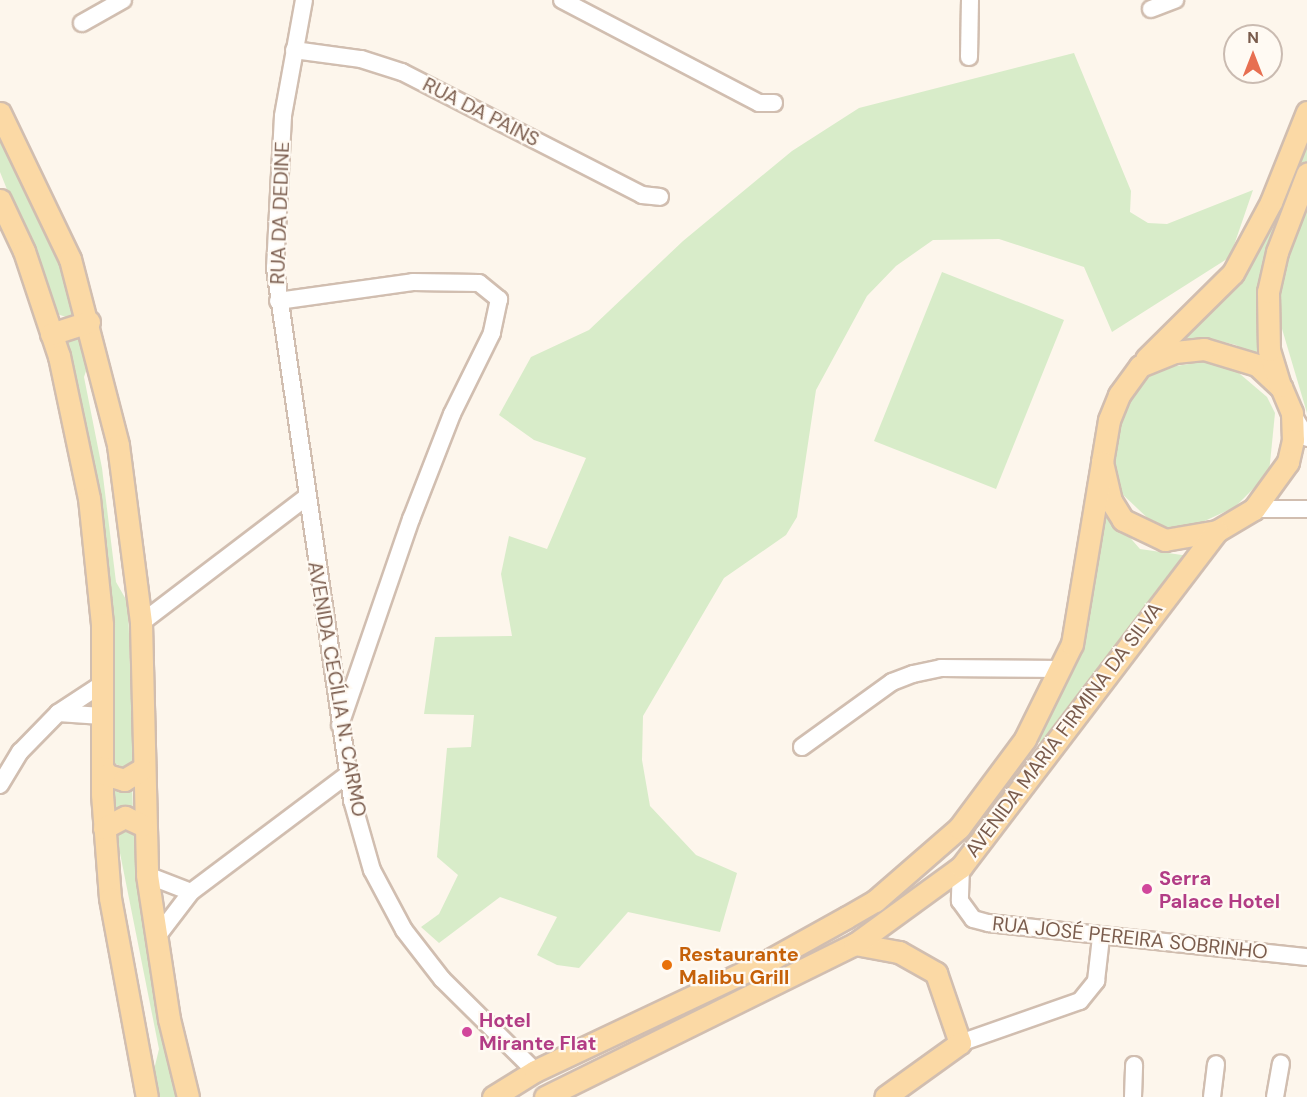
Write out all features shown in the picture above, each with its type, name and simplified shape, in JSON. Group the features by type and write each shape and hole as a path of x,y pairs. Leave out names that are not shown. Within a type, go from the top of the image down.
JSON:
{"main road":[{"path":"1307,112 1271,202 1233,273 1140,366 1119,395 1102,462 1111,501 1123,520 1144,534 1192,539 1217,531 1254,509 1288,462 1292,413 1269,350 1267,303 1277,252 1307,174"},
{"path":"0,114 52,217 89,322 118,445 141,623 142,825 147,875 156,938 188,1097"},
{"path":"0,200 24,251 51,334 89,498 102,684 102,767 110,898 147,1097"},
{"path":"51,334 89,322"},
{"path":"1140,366 1175,352 1204,349 1257,365 1281,387"},
{"name":"AVENIDA MARIA FIRMINA DA SILVA","path":"493,1097 528,1082 768,961 875,901 959,828 1025,739 1061,669 1080,610 1102,462"},
{"name":"AVENIDA MARIA FIRMINA DA SILVA","path":"546,1097 855,944 961,867 1049,756 1088,695 1217,531"},
{"path":"1025,739 1049,756"},
{"path":"102,767 107,775 124,780 142,769"},
{"path":"105,828 125,817 142,825"},
{"path":"875,901 891,919"},
{"path":"855,944 899,952 936,973 960,1043 885,1097"}],"street":[{"path":"82,23 123,0"},
{"name":"RUA DA DEDINE","path":"304,0 294,50 276,208 278,301 305,498"},
{"path":"562,0 759,103 774,103"},
{"path":"969,57 970,0"},
{"path":"1151,9 1175,0"},
{"name":"RUA DA PAINS","path":"294,50 361,59 402,72 642,195 660,197"},
{"path":"278,301 403,283 479,283 495,292 499,312 433,460 340,726"},
{"path":"1292,413 1307,438"},
{"path":"141,623 305,498"},
{"name":"AVENIDA CECÍLIA N. CARMO","path":"305,498 347,775 372,870 404,930 528,1082"},
{"path":"1254,509 1307,509"},
{"path":"802,747 892,682 913,674 941,668 1061,669"},
{"path":"0,785 20,752 58,713 102,684"},
{"path":"58,713 102,716"},
{"path":"156,938 191,892 347,775"},
{"name":"RUA JOSÉ PEREIRA SOBRINHO","path":"961,867 960,901 974,919 1101,937 1307,957"},
{"path":"147,875 191,892"},
{"path":"960,1043 1080,1001 1096,981 1101,937"},
{"path":"1212,1097 1216,1064"},
{"path":"1275,1097 1281,1064"},
{"path":"1133,1097 1134,1065"}],"green space":[{"path":"1074,53 1131,191 1130,212 1148,223 1167,224 1253,190 1230,257 1112,332 1084,267 999,239 933,240 896,266 867,296 816,390 797,517 786,535 724,578 643,716 642,760 650,806 696,855 737,873 720,932 628,912 579,968 557,965 537,955 557,917 500,897 439,943 421,927 439,914 458,875 437,857 447,748 471,747 474,715 424,714 435,637 512,636 501,574 509,536 547,549 586,458 534,440 499,415 531,357 589,330 683,241 792,151 859,108"},
{"path":"1307,124 1307,164 1259,303 1264,364 1236,345 1215,340 1173,343 1202,318"},
{"path":"0,127 62,264 74,313 69,318 57,314 0,172"},
{"path":"1307,190 1307,413 1277,312 1291,218"},
{"path":"942,272 1064,320 996,489 874,441"},
{"path":"73,338 82,340 90,359 84,377 102,468 116,582 128,603 133,763 128,769 111,762 65,344"},
{"path":"1213,360 1233,368 1267,397 1275,413 1269,473 1235,507 1209,519 1181,531 1155,525 1120,492 1112,468 1113,441 1128,397 1152,370"},
{"path":"1104,508 1140,549 1189,556 1046,748 1033,736 1081,647"},
{"path":"108,785 132,785 133,812 109,813"},
{"path":"115,828 134,828 182,1097 156,1097 152,1078 159,1049"}],"place":[{"name":"Serra Palace Hotel","path":"1147,889"},
{"name":"Restaurante Malibu Grill","path":"667,965"},
{"name":"Hotel Mirante Flat","path":"467,1032"}]}
